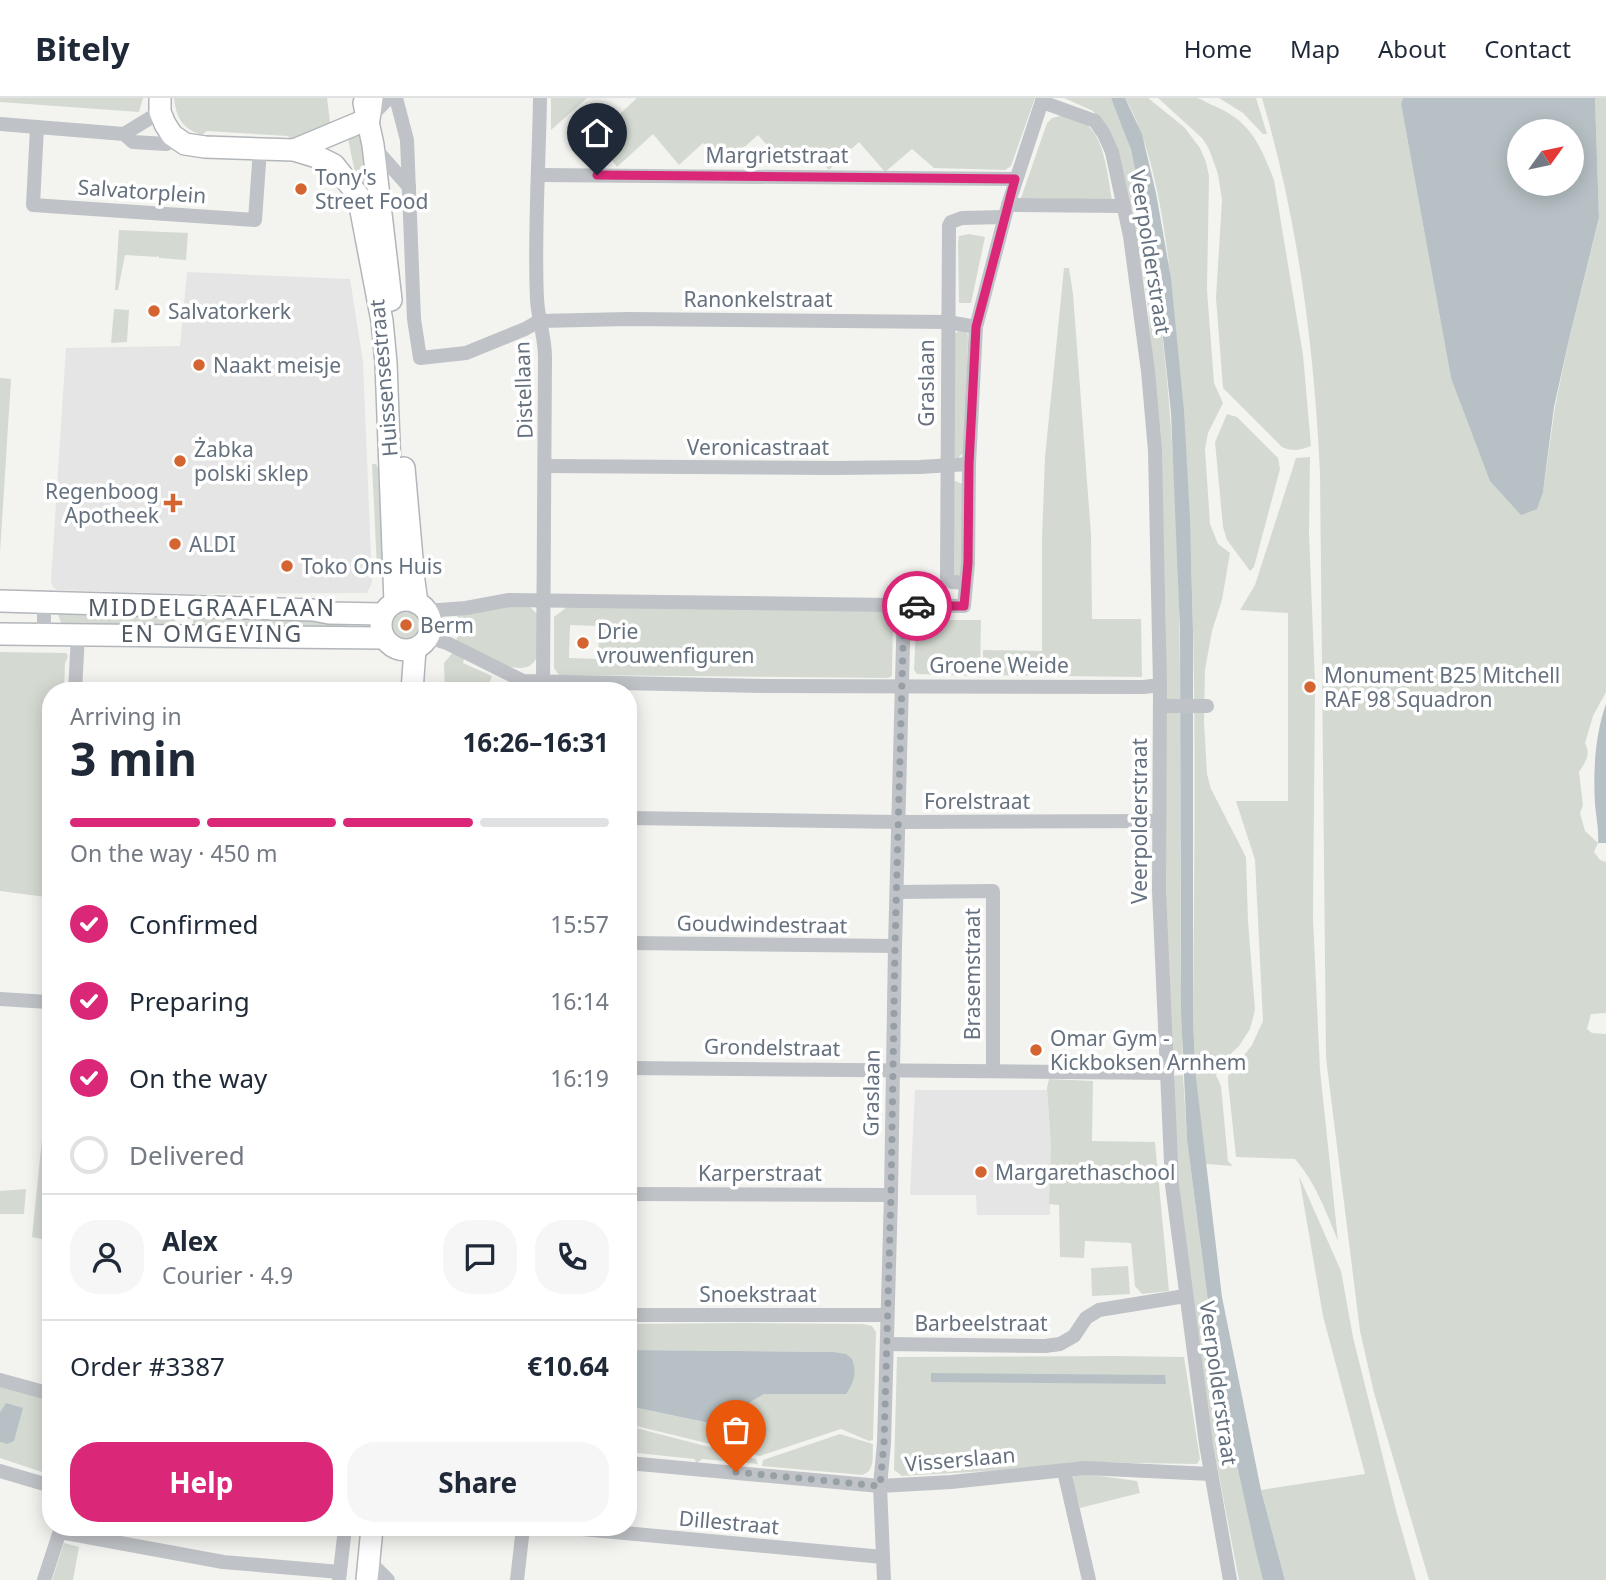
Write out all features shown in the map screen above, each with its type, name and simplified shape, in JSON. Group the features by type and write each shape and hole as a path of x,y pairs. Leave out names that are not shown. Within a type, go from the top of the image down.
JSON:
{"street":[{"path":"0,124 124,134 133,142 184,142 294,150 367,105 389,98"},
{"name":"Huissensestraat","path":"396,98 407,139 417,345 420,358 456,355 539,321"},
{"name":"Distellaan","path":"540,98 537,284 539,321 545,339 544,682"},
{"path":"0,601 313,610 329,613 389,608 406,600 422,607 466,608 509,600 964,606 976,327 1015,179 1043,100"},
{"name":"Veerpolderstraat","path":"1043,100 1095,121 1112,152 1124,206 1148,370 1153,424 1160,685 1164,706 1158,821 1158,891 1172,1185 1199,1397 1230,1580"},
{"path":"124,134 160,105 165,124 184,142"},
{"name":"Huissensestraat","path":"367,105 397,362 414,582 422,607"},
{"name":"Salvatorplein","path":"37,127 33,205 254,220 260,149"},
{"name":"Huissensestraat","path":"373,145 409,187"},
{"name":"Huissensestraat","path":"294,150 334,165 358,195 382,321 386,363 389,608"},
{"name":"Margrietstraat","path":"539,175 1015,179"},
{"name":"Graslaan","path":"966,583 953,582 947,578 947,322 951,222 1006,211 1124,206"},
{"name":"Ranonkelstraat","path":"539,321 628,319 947,322 976,327"},
{"name":"Veronicastraat","path":"545,466 821,468 969,464"},
{"path":"44,604 44,634"},
{"name":"Graslaan","path":"884,1580 880,1486 887,1345 904,606"},
{"path":"0,634 406,644 431,624 422,607"},
{"path":"389,608 380,626 406,644 411,682"},
{"path":"75,682 78,635"},
{"name":"Groene Weide","path":"406,644 447,643 523,681 544,682"},
{"path":"400,682 406,644"},
{"name":"Groene Weide","path":"637,684 902,688 1160,685"},
{"path":"1164,706 1203,706"},
{"name":"Forelstraat","path":"637,818 900,822 1158,821"},
{"name":"Brasemstraat","path":"897,892 993,891 993,1070"},
{"name":"Goudwindestraat","path":"637,943 895,946"},
{"path":"0,999 42,1002"},
{"name":"Grondelstraat","path":"637,1068 1166,1073"},
{"name":"Karperstraat","path":"637,1194 891,1195"},
{"name":"Barbeelstraat","path":"887,1345 1060,1344 1074,1336 1086,1318 1099,1310 1185,1296"},
{"name":"Snoekstraat","path":"637,1315 887,1315"},
{"path":"0,1380 42,1392"},
{"name":"Visserslaan","path":"637,1464 880,1486 951,1482 1085,1468 1211,1475"},
{"path":"0,1471 42,1483"},
{"path":"1064,1471 1089,1580"},
{"name":"Dillestraat","path":"637,1534 883,1558"},
{"path":"44,1580 58,1536"},
{"path":"91,1536 223,1562 340,1576 344,1536"},
{"path":"364,1536 366,1574"},
{"path":"366,1574 371,1536"},
{"path":"517,1580 522,1536"},
{"path":"366,1574 388,1580"}],"shaded area":[{"path":"0,98 143,98 139,112 0,102"},
{"path":"174,98 327,98 331,130 292,141 288,136 207,131 202,135 190,130 182,122"},
{"path":"551,98 587,98 551,130"},
{"path":"637,98 1035,98 1011,166 1005,170 934,168 912,149 885,172 859,142 829,170 808,147 786,166 758,135 724,165 703,143 679,165 653,134 617,167 595,137"},
{"path":"1064,98 1111,98 1123,128 1141,190 1157,287 1172,441 1177,530 1183,1070 1172,1071 1165,984 1166,630 1161,453 1147,298 1117,146 1111,133 1093,111"},
{"path":"1111,98 1125,98 1142,134 1171,278 1184,411 1190,518 1195,1069 1222,1297 1261,1490 1285,1580 1263,1580 1256,1552 1218,1378 1187,1140 1181,1013 1180,631 1171,413 1149,232 1131,150"},
{"path":"1125,98 1148,98 1184,127 1200,148 1209,176 1207,290 1214,383 1223,403 1208,433 1205,449 1210,524 1218,544 1230,553 1205,670 1204,722 1207,774 1211,789 1246,857 1255,1010 1250,1029 1239,1046 1222,1062 1195,1069 1194,674 1189,504 1183,420 1170,277 1161,213 1147,150"},
{"path":"1158,98 1197,98 1225,111 1245,126 1264,155 1274,180 1303,355 1311,446 1304,449 1289,450 1282,447 1223,388 1216,298 1222,200 1218,174 1202,138"},
{"path":"1219,98 1256,98 1267,134 1263,134 1243,113"},
{"path":"1262,98 1403,98 1401,104 1451,378 1543,492 1555,407 1599,219 1595,98 1606,98 1606,692 1593,716 1585,743 1587,758 1579,772 1583,805 1580,813 1585,831 1598,843 1594,852 1600,860 1606,862 1606,1013 1591,1014 1587,1029 1592,1033 1606,1034 1606,1580 1429,1580 1374,1393 1360,1331 1326,1058 1320,473 1309,331 1295,237"},
{"path":"1403,98 1595,98 1599,218 1554,407 1543,492 1537,509 1521,515 1490,481 1451,378 1401,104"},
{"path":"1060,116 1081,121 1093,131 1102,149 1112,200 1021,198 1047,123"},
{"path":"361,132 370,218 357,182 348,139"},
{"path":"119,230 188,233 186,260 159,258 158,255 125,255 118,290 115,290"},
{"path":"969,234 985,237 971,303 959,303 959,236"},
{"path":"1064,268 1069,268 1073,294 1091,534 1092,619 1141,619 1142,677 983,675 983,650 1042,651 1045,457"},
{"path":"187,272 350,279 363,362 372,583 367,593 185,594 57,590 53,587 51,581 66,348 180,346"},
{"path":"114,309 129,310 127,342 111,343"},
{"path":"959,330 968,336 965,451 958,458 951,457 954,335"},
{"path":"0,378 11,379 0,553"},
{"path":"1227,414 1237,417 1278,458 1280,469 1254,567 1250,571 1227,540 1223,527 1215,442"},
{"path":"1310,457 1309,533 1315,683 1310,685 1310,690 1315,692 1313,918 1320,1070 1338,1241 1315,1188 1295,1159 1236,1157 1228,1082 1228,1076 1252,1045 1263,1021 1255,860 1236,801 1288,801 1288,613 1240,610 1255,585 1296,458"},
{"path":"372,464 376,464 378,468 381,490 383,569 377,569"},
{"path":"955,481 963,484 962,578 950,576 952,483"},
{"path":"508,606 529,606 537,614 538,653 533,663 524,668 501,664 456,642 459,628 457,614"},
{"path":"567,607 884,611 893,618 892,676 559,675 554,668 554,617","holes":["570,625 599,626 598,659 569,658"]},
{"path":"406,609 417,614 422,625 417,636 406,641 395,636 390,625 395,614"},
{"path":"66,611 175,611 175,632 63,627 58,615"},
{"path":"193,612 347,623 347,628 193,632"},
{"path":"919,620 981,620 980,678 917,674 914,670 916,625"},
{"path":"454,651 464,659 463,663 492,676 490,682 445,682 444,663"},
{"path":"0,652 66,653 68,656 64,682 42,682 42,896 0,891"},
{"path":"1606,704 1606,843 1598,843 1595,766 1599,728"},
{"path":"1215,1073 1221,1086 1228,1161 1233,1166 1206,1164 1195,1074"},
{"path":"1183,1075 1187,1140 1218,1378 1263,1580 1239,1580 1200,1364 1183,1234 1172,1076"},
{"path":"1049,1079 1093,1081 1092,1141 1155,1142 1169,1291 1142,1294 1135,1286 1131,1243 1085,1241 1084,1258 1060,1257 1059,1205 1049,1204"},
{"name":"Margarethaschool","path":"915,1090 1047,1090 1051,1148 1050,1215 977,1215 976,1195 910,1195"},
{"path":"42,1139 42,1239 32,1237"},
{"path":"1299,1176 1341,1271 1353,1337 1416,1580 1285,1580 1261,1490 1365,1474 1323,1316"},
{"path":"26,1189 24,1214 0,1214 0,1191"},
{"path":"1128,1266 1130,1294 1092,1296 1091,1268"},
{"path":"637,1324 872,1326 876,1332 873,1440 869,1441 841,1429 760,1456 637,1426 637,1408 714,1424 764,1394 845,1394 833,1352 637,1350"},
{"path":"637,1350 833,1352 846,1354 852,1359 853,1382 846,1394 764,1394 714,1424 637,1408"},
{"path":"897,1357 1184,1357 1200,1459 1197,1464 1077,1462 1041,1468 902,1476 894,1470"},
{"path":"931,1373 1165,1375 1166,1384 931,1382"},
{"path":"0,1387 42,1399 42,1472 0,1458 0,1442 7,1444 6,1403 0,1412"},
{"path":"6,1403 23,1408 14,1441 7,1444 0,1442 0,1412"},
{"path":"637,1428 756,1459 758,1464 702,1459 697,1463 694,1459 637,1453"},
{"path":"840,1434 873,1444 872,1462 866,1473 862,1475 762,1466 763,1460"},
{"path":"1086,1474 1137,1481 1140,1493 1080,1508 1072,1479 1074,1476"},
{"path":"64,1543 79,1547 73,1580 52,1580"}],"way so far":[{"path":"736,1472 880,1486 884,1443 891,1195 904,606 917,606"}],"place":[{"name":"Tony's Street Food","path":"301,189"},
{"name":"Salvatorkerk","path":"154,311"},
{"name":"Naakt meisje","path":"199,365"},
{"name":"Żabka polski sklep","path":"180,461"},
{"name":"Regenboog Apotheek","path":"173,503"},
{"name":"ALDI","path":"175,544"},
{"name":"Toko Ons Huis","path":"287,566"},
{"name":"Berm","path":"406,625"},
{"name":"Drie vrouwenfiguren","path":"583,643"},
{"name":"Monument B25 Mitchell RAF 98 Squadron","path":"1310,687"},
{"name":"Omar Gym - Kickboksen Arnhem","path":"1036,1050"},
{"name":"Margarethaschool","path":"981,1172"}],"district":[{"name":"MIDDELGRAAFLAAN EN OMGEVING","path":"212,620"}],"route":[{"path":"597,175 1015,179 976,327 969,464 968,563 964,606 917,606"}]}
